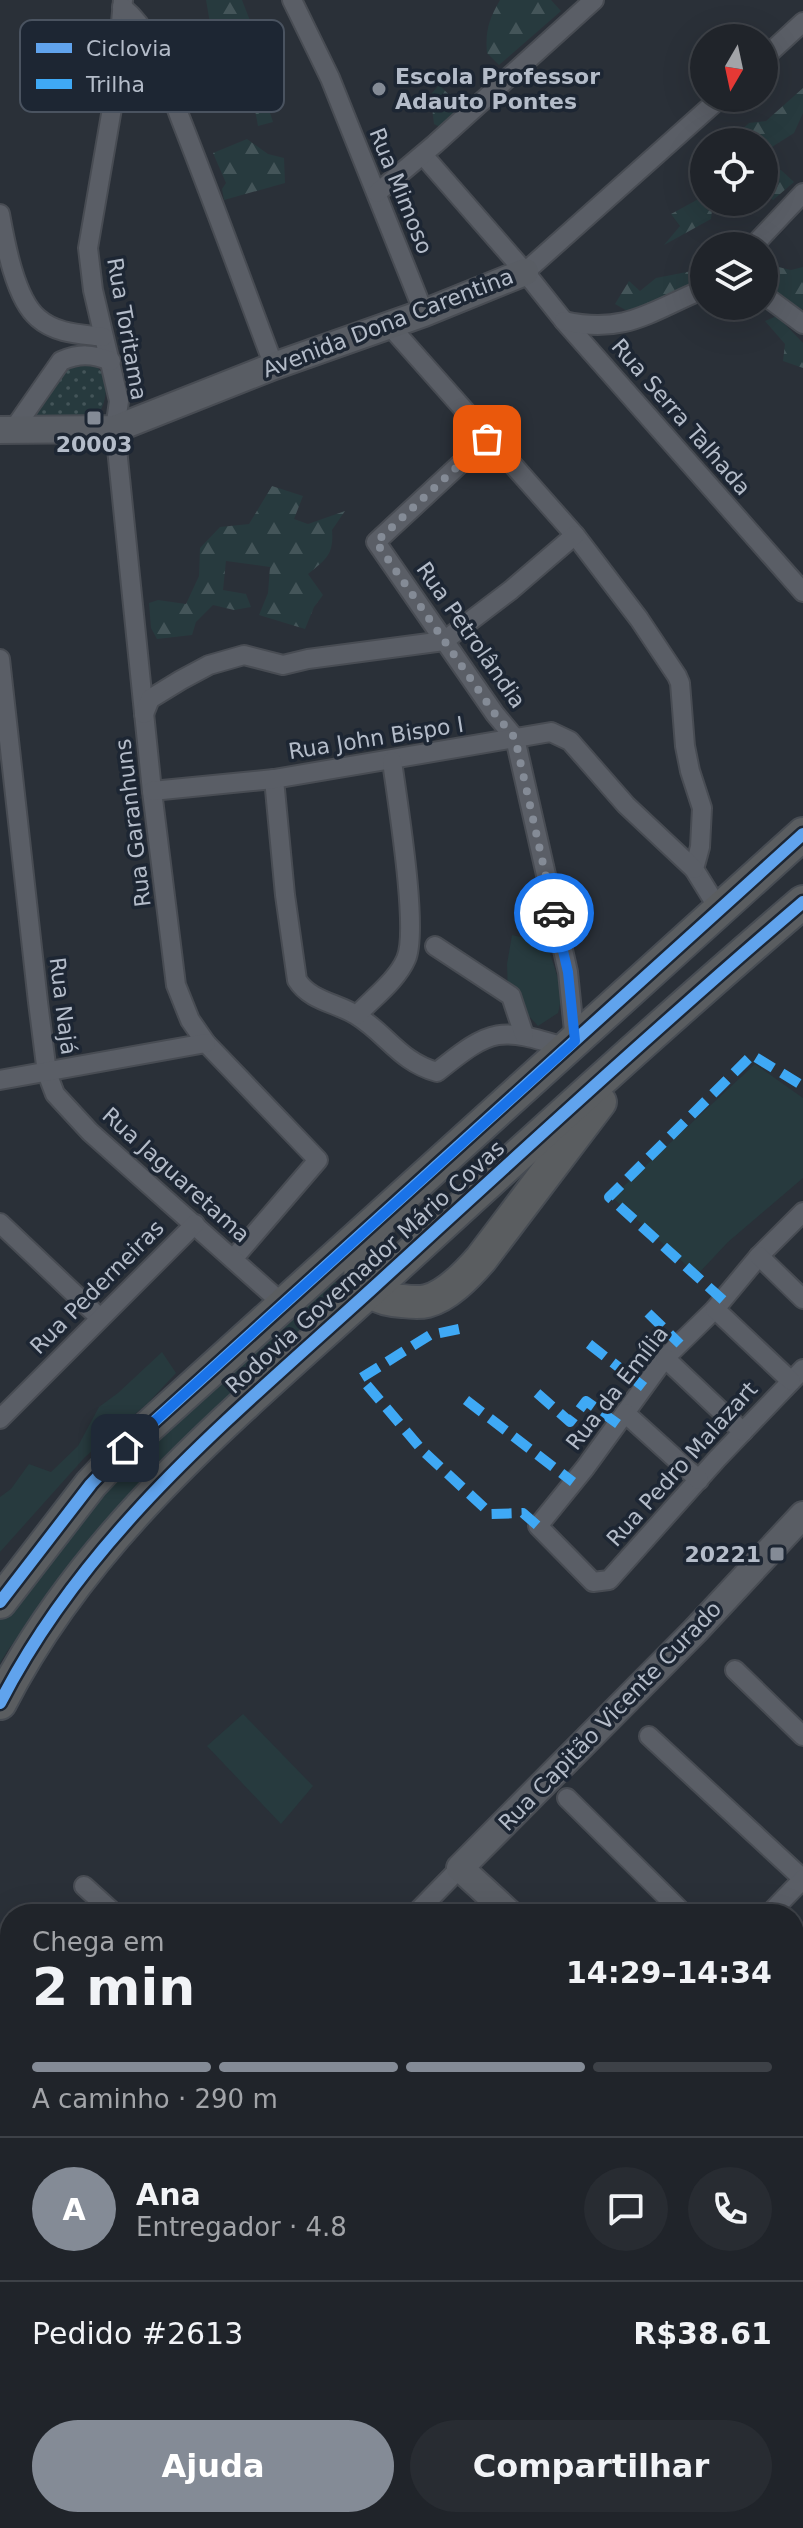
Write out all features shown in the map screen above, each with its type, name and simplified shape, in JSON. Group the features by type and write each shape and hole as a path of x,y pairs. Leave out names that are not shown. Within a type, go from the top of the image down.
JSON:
{"highway":[{"name":"Rodovia Governador Mário Covas","path":"2,1597 91,1484 125,1448 803,834"},
{"name":"Rodovia Governador Mário Covas","path":"0,1703 72,1585 154,1491 244,1404 803,902"},
{"path":"324,1268 334,1267 351,1276 362,1298 390,1300 427,1301 470,1272 610,1089 621,1064"},
{"path":"362,1298 360,1257 368,1240 393,1207"}],"street":[{"name":"Rua Mimoso","path":"292,0 330,78 424,313"},
{"path":"377,193 594,0"},
{"path":"123,4 135,20"},
{"path":"778,45 803,22"},
{"name":"Rua Toritama","path":"111,112 88,248 93,290 119,401 115,429"},
{"path":"177,112 274,366"},
{"name":"Avenida Dona Carentina","path":"6,430 115,429 525,272 704,112"},
{"name":"Rua Serra Talhada","path":"423,155 564,321 803,592"},
{"path":"766,232 803,193"},
{"path":"0,214 14,272 30,309 38,319 63,332 103,337"},
{"path":"564,321 591,327 618,325 690,295"},
{"path":"778,305 803,324"},
{"path":"389,325 575,535 639,619 680,683 685,746 702,808 702,835 694,869"},
{"path":"6,430 61,361 90,354 111,361"},
{"name":"Rua Garanhuns","path":"115,429 152,791 176,985 190,1020 206,1043 318,1160 233,1259"},
{"name":"Rua Petrolândia","path":"487,439 376,542 495,714 515,738 568,972 571,1044"},
{"path":"144,714 150,699 181,680 209,665 244,655 283,665 444,641 511,590 575,535"},
{"name":"Rua Najá","path":"0,659 47,1073"},
{"name":"Rua John Bispo I","path":"152,791 274,779 551,732 570,741 626,805 694,869 720,911"},
{"path":"357,1015 399,971 410,947 410,920 392,761"},
{"path":"274,779 297,980 306,991 357,1015 418,1067 437,1072 474,1042 490,1035 524,1035 571,1044"},
{"path":"746,951 803,922"},
{"path":"435,946 511,996 524,1035"},
{"path":"0,1080 206,1043"},
{"name":"Rua Jaguaretama","path":"47,1073 55,1094 90,1132 283,1304"},
{"name":"Rua da Emília","path":"593,1582 538,1526 585,1468 665,1358 715,1309 759,1256 803,1212"},
{"path":"0,1223 100,1318"},
{"name":"Rua Pederneiras","path":"0,1419 195,1224"},
{"path":"759,1256 803,1299"},
{"path":"715,1309 797,1375"},
{"path":"665,1358 743,1432"},
{"name":"Rua Pedro Malazart","path":"593,1582 609,1580 797,1375"},
{"path":"625,1413 699,1480"},
{"name":"Rua Capitão Vicente Curado","path":"425,1904 695,1631 803,1515"},
{"path":"735,1670 803,1736"},
{"path":"649,1736 803,1879 779,1904"},
{"path":"567,1798 674,1904"},
{"path":"460,1868 499,1904"},
{"path":"84,1886 104,1904"}],"green space":[{"path":"206,0 242,0 250,20 209,20"},
{"path":"500,0 551,0 561,11 499,65 487,53 487,32"},
{"path":"439,85 464,109 442,128 434,124 432,108 426,100"},
{"path":"803,88 803,113 794,133 778,143 778,128 744,128 749,123 766,121"},
{"path":"255,112 270,112 273,122 258,126"},
{"path":"247,139 268,154 284,158 285,183 224,200 222,189 226,183 213,153"},
{"path":"778,170 794,182 778,196"},
{"path":"690,204 690,216 711,216 664,245 680,226 671,214"},
{"path":"778,267 791,270 803,267 803,310 778,296"},
{"path":"690,271 690,286 629,312 615,304 629,281 640,291 656,278"},
{"path":"778,317 803,343 803,368 783,361 785,344 765,321 778,320"},
{"path":"77,363 95,365 105,376 105,399 101,410 93,419 35,417 65,372"},
{"path":"272,486 303,496 294,519 308,524 345,511 332,530 328,556 308,574 323,595 305,629 259,615 268,593 270,567 226,561 223,590 246,594 251,607 234,610 213,605 196,622 192,635 157,639 151,628 149,603 158,600 186,604 199,576 200,548 220,527 249,524"},
{"path":"512,935 547,943 558,978 558,1013 538,1026 508,993 507,964"},
{"path":"755,1064 803,1098 803,1178 728,1242 697,1275 612,1197"},
{"path":"329,1275 352,1300 49,1604 10,1647 0,1663 0,1619 90,1498"},
{"path":"162,1352 176,1373 148,1403 85,1457 0,1552 0,1497 11,1489 29,1464 51,1472 78,1446 99,1407"},
{"path":"243,1714 313,1786 281,1824 207,1746"}],"marked path":[{"path":"723,1300 609,1197 752,1055 803,1086"},
{"path":"648,1313 680,1344"},
{"path":"459,1329 430,1335 361,1378 423,1451 491,1514 523,1513 538,1526"},
{"path":"589,1344 644,1387"},
{"path":"537,1393 570,1422 586,1401 618,1424"},
{"path":"466,1400 573,1482"}],"cycle path":[{"path":"0,1602 91,1484 125,1448 803,834"},
{"path":"0,1703 36,1641 76,1583 168,1478 534,1141 803,902"}],"way so far":[{"path":"487,439 376,542 458,662 515,738 554,913"}],"place":[{"name":"Escola Professor Adauto Pontes","path":"379,89"},
{"name":"20003","path":"94,418"},
{"name":"20221","path":"777,1554"}],"route":[{"path":"125,1448 575,1041 568,972 554,913"}]}
